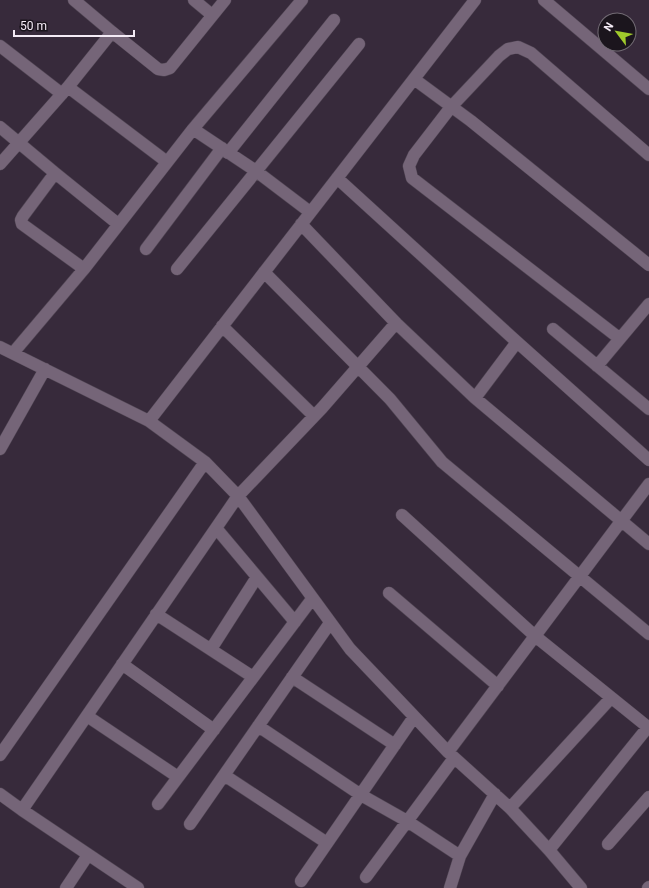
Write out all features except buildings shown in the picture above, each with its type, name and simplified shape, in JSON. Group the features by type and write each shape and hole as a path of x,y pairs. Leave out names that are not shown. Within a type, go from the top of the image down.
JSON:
{"street":[{"path":"74,0 158,69 164,70 170,68 225,0"},
{"path":"194,0 212,16"},
{"path":"13,353 84,268 193,128 302,0"},
{"path":"149,421 475,0"},
{"path":"544,0 649,89"},
{"path":"146,250 225,151 334,20"},
{"path":"0,164 65,91 112,32"},
{"path":"177,269 359,44"},
{"path":"0,46 167,162"},
{"path":"619,338 412,178 410,166 414,155 451,107 499,56 508,49 518,47 531,53 649,155"},
{"path":"414,79 649,265"},
{"path":"0,127 118,224"},
{"path":"193,128 310,212"},
{"path":"55,173 23,216 21,220 22,224 84,268"},
{"path":"337,178 649,460"},
{"path":"301,224 396,323 474,398 649,544"},
{"path":"264,272 390,399 442,462 649,634"},
{"path":"597,366 649,304"},
{"path":"22,810 238,496 314,416 396,323"},
{"path":"222,326 314,416"},
{"path":"553,329 649,409"},
{"path":"474,398 517,342"},
{"path":"0,347 149,421 205,462 238,496 350,649 451,755 510,808 549,850 581,888"},
{"path":"0,449 45,369"},
{"path":"0,756 205,462"},
{"path":"366,877 408,821 498,686 649,484"},
{"path":"402,515 535,636 648,727 549,850"},
{"path":"216,528 295,622"},
{"path":"211,650 257,577"},
{"path":"389,593 498,686"},
{"path":"158,804 312,599"},
{"path":"156,614 253,677"},
{"path":"190,824 330,623"},
{"path":"122,664 214,730"},
{"path":"292,677 395,746"},
{"path":"510,808 611,698"},
{"path":"87,716 178,777"},
{"path":"301,881 395,746 414,716"},
{"path":"258,726 361,795 408,821 460,856"},
{"path":"224,775 327,843"},
{"path":"450,888 460,856 495,794"},
{"path":"1,796 138,888"},
{"path":"608,844 649,797"},
{"path":"66,888 88,854"}]}
